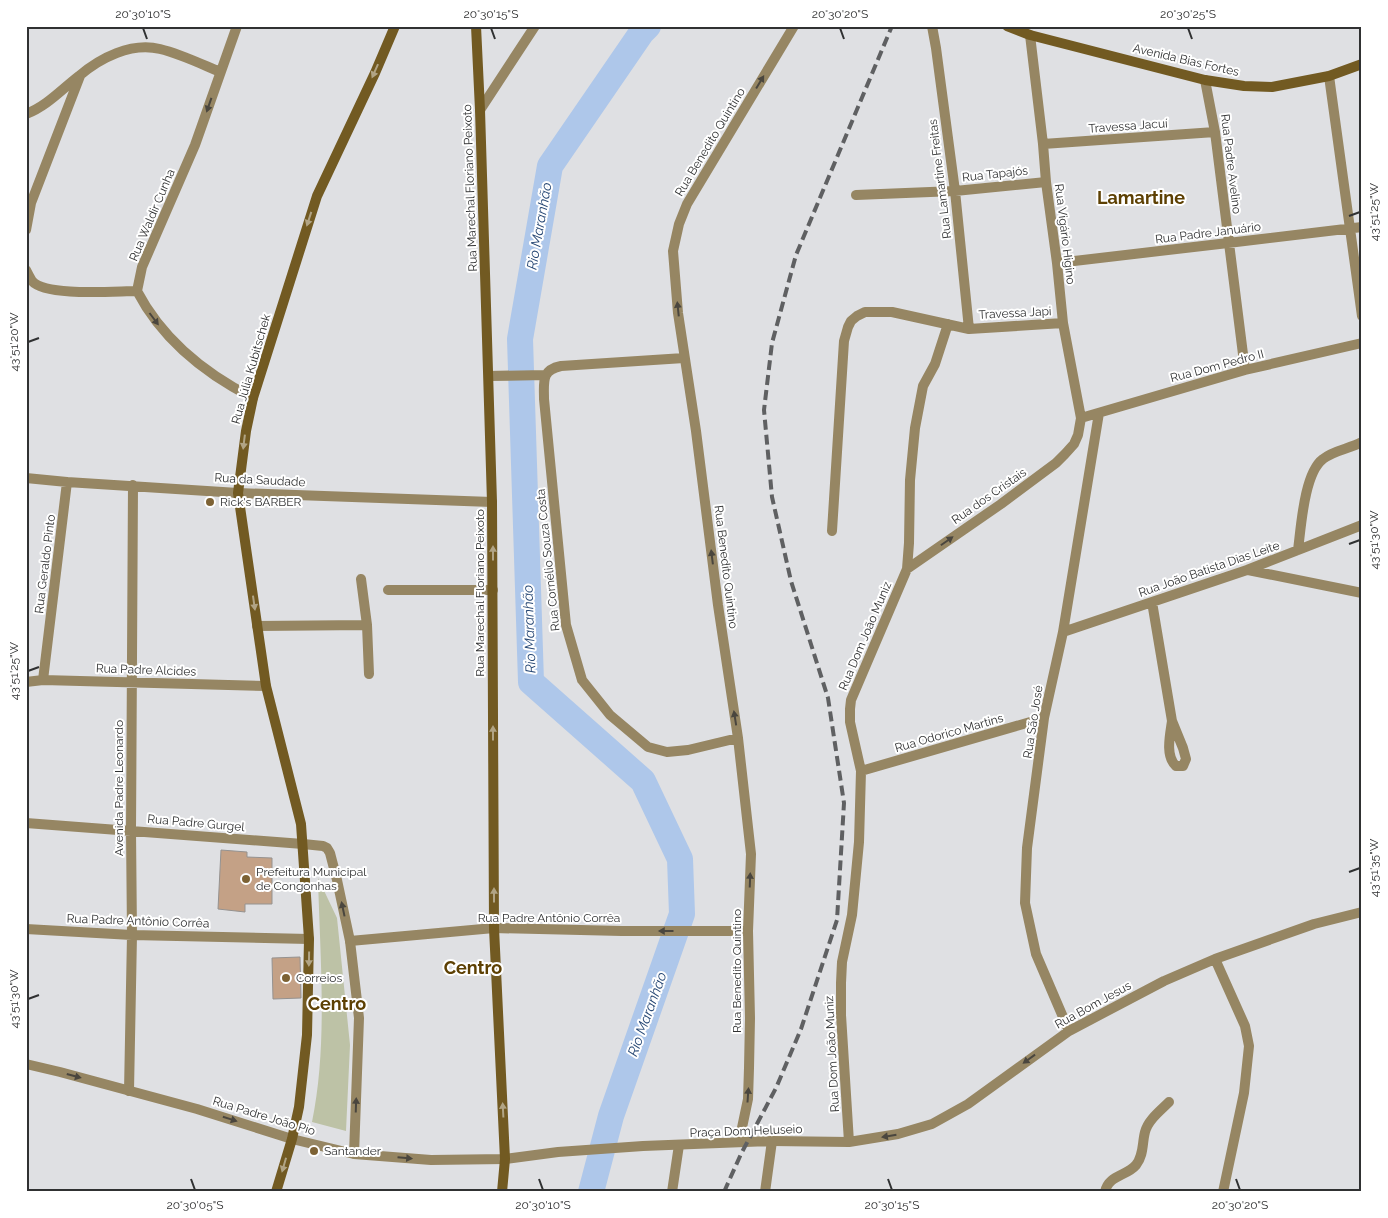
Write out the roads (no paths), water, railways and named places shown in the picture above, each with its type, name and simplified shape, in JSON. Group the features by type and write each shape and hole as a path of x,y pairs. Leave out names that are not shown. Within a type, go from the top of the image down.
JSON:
{"main road":[{"name":"Rua Júlia Kubitschek","path":"276,1192 292,1139 299,1107 307,1035 309,939 301,824 266,686 238,493 246,431 253,398 317,196 395,26"},
{"name":"Rua Marechal Floriano Peixoto","path":"476,26 492,502 494,928 505,1159 502,1192"},
{"name":"Avenida Bias Fortes","path":"1007,26 1030,35 1206,80 1244,86 1272,87 1329,76 1362,64"}],"street":[{"name":"Rua Waldir Cunha","path":"137,291 142,267 195,145 237,26"},
{"path":"480,110 535,26"},
{"name":"Rua Benedito Quintino","path":"739,1142 748,1099 750,1068 748,931 751,854 738,738 678,313 673,251 679,224 687,204 794,26"},
{"name":"Rua Lamartine Freitas","path":"932,26 955,191 969,329"},
{"name":"Rua Vigário Higino","path":"1030,35 1046,182 1058,263 1063,323 1081,418 1078,435"},
{"path":"26,114 51,99 80,74 102,59 120,52 140,48 158,48 220,72"},
{"path":"26,230 31,202 80,74"},
{"path":"1329,76 1362,316"},
{"name":"Rua Padre Avelino","path":"1206,80 1215,132 1245,370"},
{"name":"Travessa Jacuí","path":"1043,144 1215,132"},
{"name":"Rua Tapajós","path":"856,195 955,191 1046,182"},
{"name":"Rua Padre Januário","path":"1058,263 1228,244 1362,226"},
{"path":"26,270 32,281 42,287 56,290 86,292 137,291 154,320 180,350 229,386 253,398"},
{"name":"Travessa Japi","path":"832,531 844,340 851,321 865,312 892,312 969,329 1063,323"},
{"name":"Rua Dom João Muniz","path":"850,1142 841,983 842,962 852,915 859,842 861,771 850,722 851,700 906,569 909,544 910,480 915,428 923,386 935,364 948,324"},
{"name":"Rua Dom Pedro II","path":"1081,418 1245,370 1362,343"},
{"path":"489,376 545,375 548,370 561,366 684,358"},
{"name":"Rua Cornélio Souza Costa","path":"545,375 544,399 566,625 582,680 610,715 648,747 668,752 688,750 738,738"},
{"name":"Rua São José","path":"1069,1031 1036,954 1025,903 1027,848 1044,718 1063,632 1099,413"},
{"name":"Rua dos Cristais","path":"906,569 1001,504 1056,463 1074,444 1078,435"},
{"path":"1298,550 1305,497 1310,477 1322,460 1362,442"},
{"name":"Rua da Saudade","path":"26,478 238,493 492,502"},
{"name":"Rua Geraldo Pinto","path":"43,680 68,482"},
{"name":"Avenida Padre Leonardo","path":"129,1091 132,935 133,485"},
{"name":"Rua João Batista Dias Leite","path":"1063,632 1247,570 1362,525"},
{"path":"1247,570 1362,593"},
{"path":"361,579 367,625 369,674"},
{"path":"388,590 493,590"},
{"path":"1152,602 1172,721"},
{"path":"257,626 367,625"},
{"name":"Rua Padre Alcides","path":"26,682 43,680 266,686"},
{"name":"Rua Odorico Martins","path":"861,771 1044,718"},
{"name":"Rua Padre Gurgel","path":"26,823 303,844 326,848 330,854 337,880 350,941 359,1018 354,1154"},
{"name":"Rua Bom Jesus","path":"850,1142 898,1134 932,1124 968,1104 1069,1031 1164,980 1215,959 1314,924 1362,912"},
{"name":"Rua Padre Antônio Corrêa","path":"350,941 494,928 748,931"},
{"name":"Rua Padre Antônio Corrêa","path":"26,929 132,935 309,939"},
{"path":"1215,959 1245,1026 1249,1046 1244,1094 1223,1192"},
{"name":"Rua Padre João Pio","path":"26,1064 197,1109 292,1139 354,1154 431,1160 505,1159 558,1152"},
{"path":"1105,1192 1106,1186 1111,1180 1131,1170 1137,1164 1142,1152 1145,1131 1152,1118 1168,1102"},
{"path":"765,1192 772,1141"},
{"name":"Praça Dom Heluseio","path":"558,1152 739,1142 850,1142"},
{"path":"672,1192 679,1145"}],"waterway":[{"name":"Rio Maranhão","path":"591,1192 611,1116 682,914 680,859 643,781 531,682 520,339 550,166 648,26"}],"railway":[{"path":"724,1192 741,1154 776,1088 801,1029 837,920 844,803 828,698 791,581 772,497 764,410 772,343 796,255 892,26"}],"place":[{"name":"Rick's BARBER","path":"210,502"},
{"name":"Prefeitura Municipal de Congonhas","path":"246,879"},
{"name":"Correios","path":"286,978"},
{"name":"Santander","path":"314,1151"}],"district":[{"name":"Lamartine","path":"1141,197"},
{"name":"Centro","path":"473,967"},
{"name":"Centro","path":"337,1003"}]}
